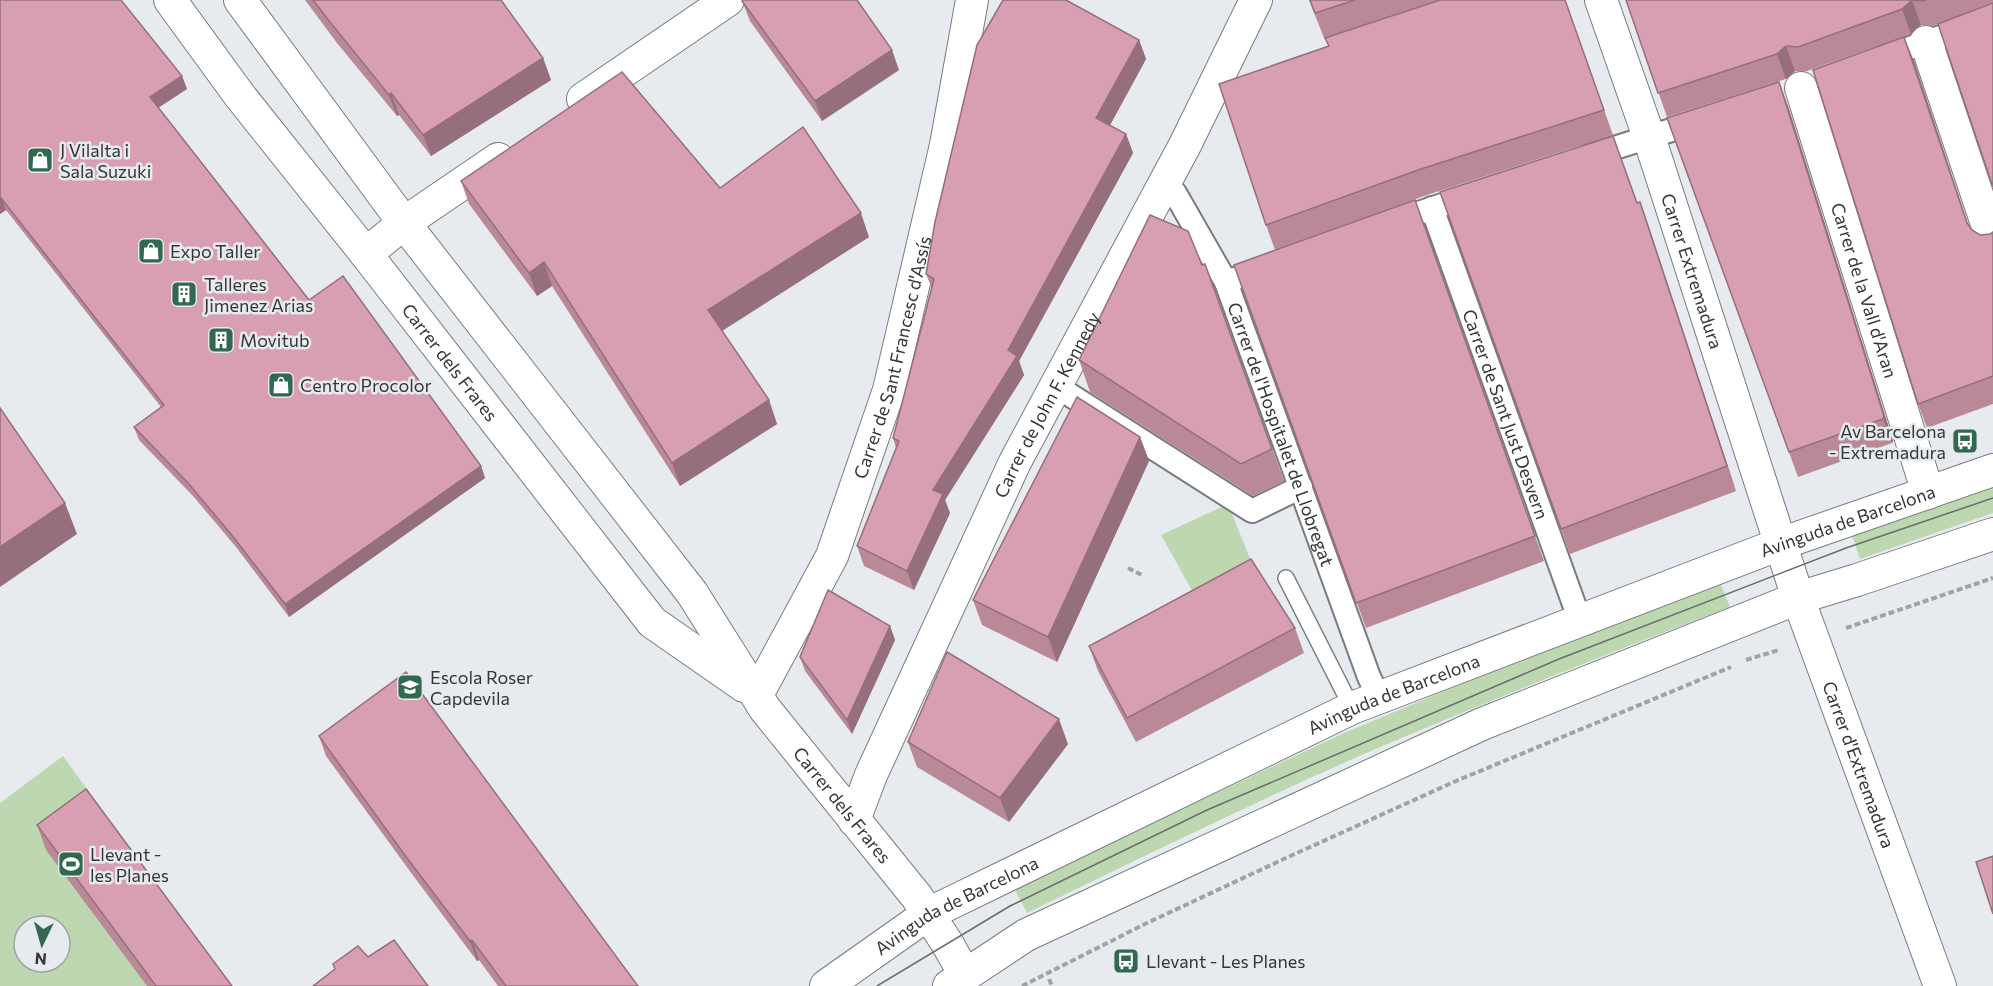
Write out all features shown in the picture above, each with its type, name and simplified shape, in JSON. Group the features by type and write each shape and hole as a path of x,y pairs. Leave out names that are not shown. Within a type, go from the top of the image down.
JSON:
{"street":[{"name":"Carrer dels Frares","path":"170,0 240,96 652,622 758,695"},
{"name":"Carrer dels Frares","path":"240,0 404,223 692,593 765,709 917,897 928,914 957,981"},
{"path":"559,116 728,0"},
{"name":"Carrer de Sant Francesc d'Assís","path":"758,695 832,556 889,390 946,145 972,0"},
{"name":"Carrer de John F. Kennedy","path":"854,820 871,775 1010,473 1185,145 1256,0"},
{"name":"Carrer Extremadura","path":"1601,0 1649,137 1780,544"},
{"path":"1864,65 1993,18"},
{"path":"1926,42 1993,242"},
{"path":"1208,96 1239,83"},
{"name":"Carrer de la Vall d'Aran","path":"1801,88 1928,493"},
{"path":"1564,164 1717,116"},
{"path":"366,254 404,223 520,143"},
{"name":"Carrer de l'Hospitalet de Llobregat","path":"1165,181 1175,193 1226,282 1370,677 1366,703"},
{"path":"1367,231 1487,190"},
{"name":"Carrer de Sant Just Desvern","path":"1432,208 1580,621"},
{"path":"1226,282 1291,259"},
{"path":"1056,386 1252,511 1301,488"},
{"name":"Avinguda de Barcelona","path":"826,986 928,914 1366,703 1780,544 1993,470"},
{"path":"957,981 1026,935 1461,734 1798,598 1993,534"},
{"name":"Carrer d'Extremadura","path":"1780,544 1940,986"}],"lane":[{"path":"1286,578 1366,703"}],"path":[{"path":"1128,568 1142,574"},
{"path":"1746,660 1993,578"},
{"path":"1022,986 1047,976 1144,924 1456,781 1735,665"},
{"path":"1047,976 1052,986"}],"green space":[{"path":"1993,483 1993,513 1860,559 1851,532"},
{"path":"1228,504 1257,576 1199,603 1161,535"},
{"path":"1719,580 1730,607 1364,754 1027,913 1014,888 1344,733"},
{"name":"Llevant - les Planes","path":"63,756 230,986 0,986 0,803"}],"building":[{"path":"0,0 121,0 182,76 150,97 309,300 343,276 481,466 285,604 188,483 134,427 164,405 0,198"},
{"path":"313,0 501,0 543,58 423,135"},
{"path":"743,0 857,0 892,50 815,101"},
{"path":"1003,0 1066,0 1139,40 1096,118 1126,134 1008,350 1017,356 933,490 943,494 907,571 857,546 899,441 893,438 934,279 926,274 935,222 977,45"},
{"path":"1310,0 1355,0 1315,13"},
{"path":"1440,0 1565,0 1604,110 1418,170 1266,225 1219,84 1329,46 1325,38"},
{"path":"1626,0 1912,0 1902,9 1798,47 1786,46 1777,54 1658,93"},
{"path":"1993,3 1993,187 1938,24"},
{"path":"1904,37 1967,223 1980,235 1993,232 1993,376 1918,404 1813,70"},
{"path":"622,72 720,188 803,127 861,213 708,310 769,400 672,463 544,262 529,273 461,181"},
{"path":"1779,82 1884,416 1883,419 1789,452 1667,118"},
{"path":"1613,136 1637,203 1640,202 1727,466 1561,529 1440,192"},
{"path":"1415,200 1535,536 1356,603 1234,265"},
{"path":"1150,215 1188,231 1202,265 1205,264 1272,449 1241,464 1079,360"},
{"path":"1077,397 1140,437 1048,637 973,600"},
{"path":"0,408 65,503 0,547"},
{"path":"1251,559 1295,628 1127,718 1089,646"},
{"path":"828,590 890,626 847,720 800,657"},
{"path":"947,652 1059,719 1000,798 908,742"},
{"path":"406,672 638,986 506,986 404,854 319,736"},
{"path":"86,789 232,986 156,986 37,825"},
{"path":"1993,856 1993,914 1976,862"},
{"path":"394,940 428,986 313,986 335,969 333,964 358,946 368,957"}],"tram line":[{"path":"877,986 1010,906 1207,810 1559,659 1846,548 1993,498"}],"place":[{"name":"J Vilalta i Sala Suzuki","path":"40,160"},
{"name":"Expo Taller","path":"151,251"},
{"name":"Talleres Jimenez Arias","path":"184,294"},
{"name":"Movitub","path":"221,340"},
{"name":"Centro Procolor","path":"281,385"},
{"name":"Av Barcelona - Extremadura","path":"1965,441"},
{"name":"Escola Roser Capdevila","path":"410,687"},
{"name":"Llevant - les Planes","path":"71,864"},
{"name":"Llevant - Les Planes","path":"1126,961"}]}
